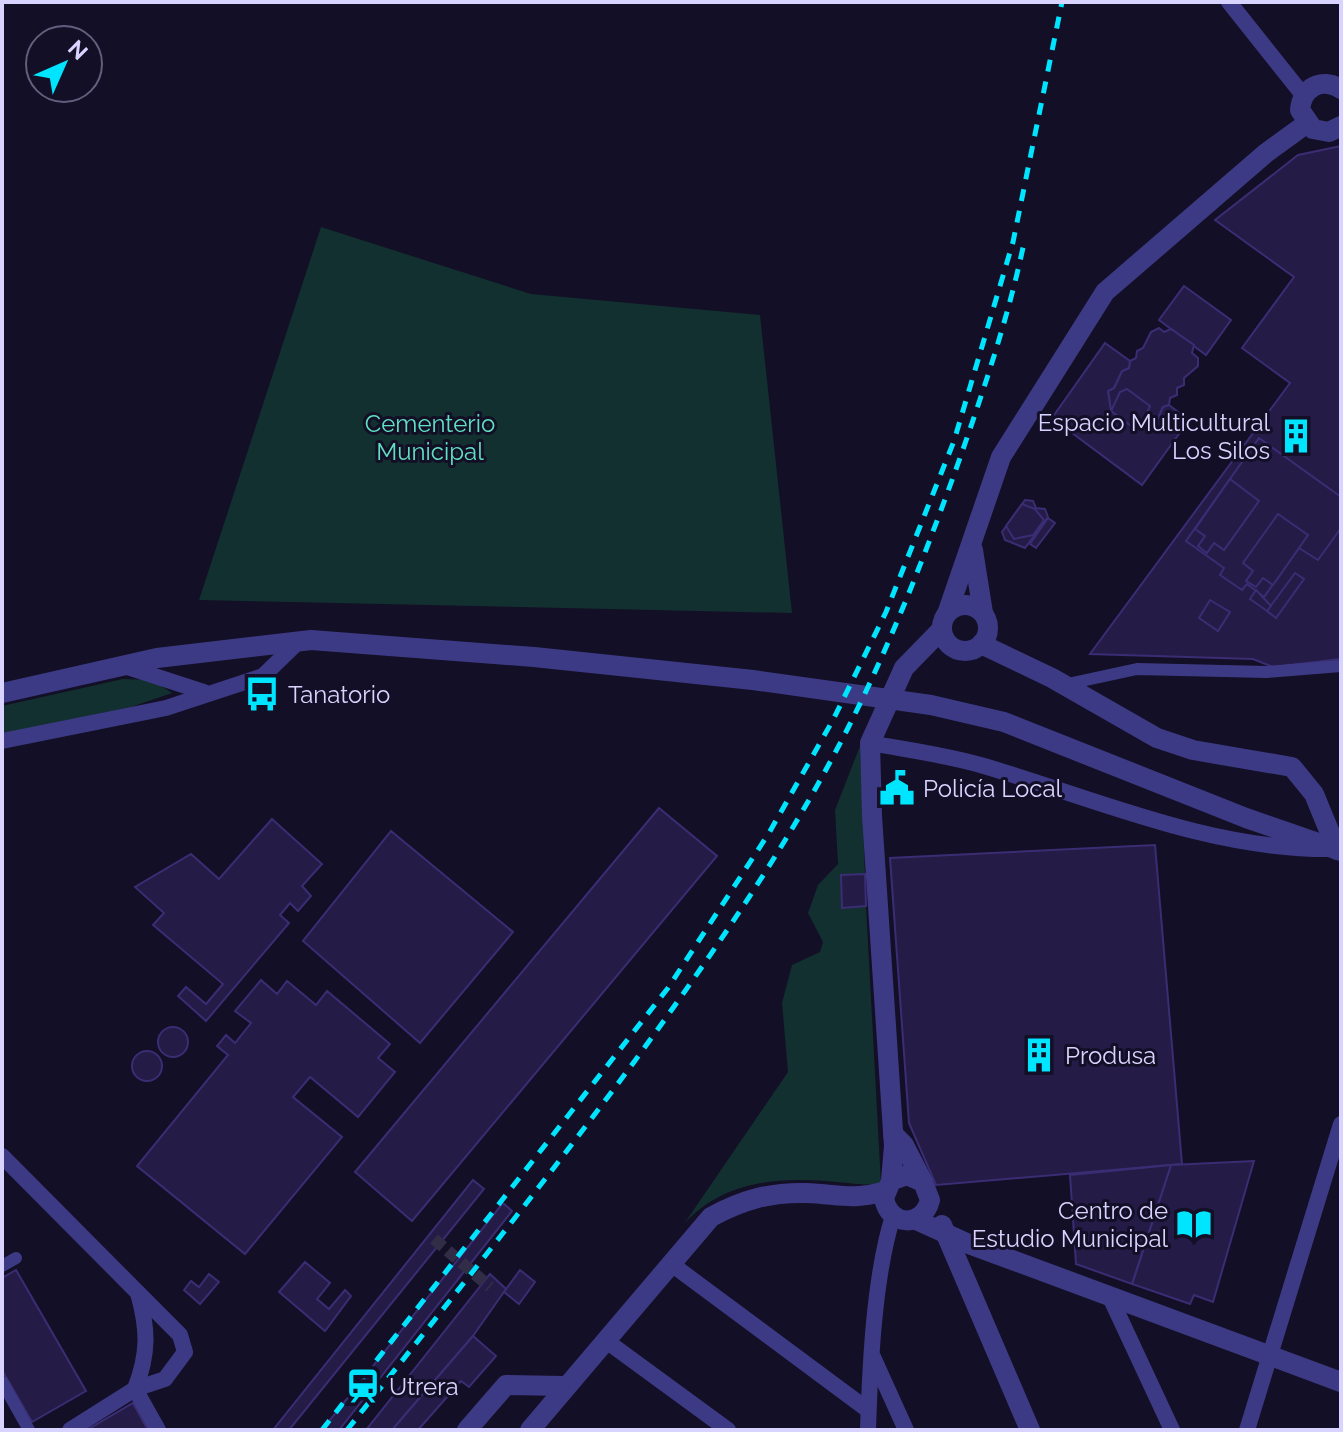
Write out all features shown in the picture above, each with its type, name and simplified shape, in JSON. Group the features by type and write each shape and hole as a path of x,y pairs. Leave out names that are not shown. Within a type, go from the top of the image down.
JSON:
{"street":[{"path":"1229,2 1303,95"},
{"path":"1341,89 1321,83 1303,95 1300,110 1306,124 1320,132 1341,126"},
{"path":"958,650 946,642 945,620 1001,457 1105,292 1266,153 1306,124"},
{"path":"904,668 958,650 970,651 981,644 987,634 973,544"},
{"path":"868,1430 872,1356 887,1236 893,1134 870,743 904,668 945,620 970,604 1058,682"},
{"path":"2,693 157,658 298,642 534,657 753,680 931,705 1004,722 1246,818 1339,850"},
{"path":"2,741 166,708 204,692 263,676 298,642"},
{"path":"981,644 1058,682 1157,738 1193,750 1292,767 1314,794 1339,850"},
{"path":"123,665 204,692"},
{"path":"1058,682 1137,669 1267,672 1341,666"},
{"path":"870,743 980,764 1219,838 1282,849 1339,850"},
{"path":"1247,1430 1341,1124"},
{"path":"893,1134 904,1145 927,1191 1030,1430"},
{"path":"2,1156 180,1335 185,1352 165,1379 135,1389 70,1430"},
{"path":"533,1425 711,1217 746,1200 783,1193 858,1199 871,1207 889,1199 907,1175 927,1191"},
{"path":"916,1220 926,1212 927,1191"},
{"path":"889,1199 904,1221 916,1220 1110,1297 1341,1382"},
{"path":"2,1266 16,1258"},
{"path":"670,1263 868,1410"},
{"path":"135,1389 146,1360 148,1329 138,1292"},
{"path":"1110,1297 1172,1430"},
{"path":"605,1340 728,1430"},
{"path":"872,1356 906,1430"},
{"path":"2,1382 29,1430"},
{"path":"528,1386 541,1401 533,1425"},
{"path":"467,1430 503,1387 564,1386"},
{"path":"135,1389 158,1430"}],"green space":[{"name":"Cementerio Municipal","path":"321,227 531,294 760,315 792,613 199,600"},
{"path":"123,679 152,680 172,693 131,707 2,734 2,706"},
{"path":"860,746 865,874 841,875 842,907 866,906 881,1184 806,1180 768,1182 731,1191 714,1199 684,1224 788,1072 782,1003 792,965 820,952 823,942 808,913 818,885 838,864 835,810"}],"building":[{"name":"Espacio Multicultural Los Silos","path":"1341,146 1341,659 1273,667 1253,659 1090,654 1290,383 1242,348 1294,277 1215,220 1298,155"},
{"path":"1184,286 1231,320 1206,355 1159,320"},
{"path":"1159,328 1164,332 1171,329 1194,345 1192,353 1198,358 1198,366 1184,378 1184,385 1177,388 1177,395 1163,407 1155,425 1134,428 1111,411 1108,391 1114,388 1122,371 1129,368 1130,361 1136,358 1137,351 1143,348 1151,332"},
{"path":"1105,343 1130,361 1129,368 1122,371 1114,388 1108,391 1111,411 1134,428 1155,425 1163,407 1169,405 1189,420 1142,485 1052,418"},
{"path":"1127,389 1150,406 1142,424 1134,428 1111,411 1120,392"},
{"path":"1259,438 1341,497 1341,528 1318,560 1299,548 1264,597 1247,584 1242,590 1220,575 1224,568 1186,541"},
{"path":"1230,479 1259,501 1224,550 1214,543 1207,553 1198,546 1205,536 1195,529"},
{"path":"1025,500 1033,501 1036,508 1045,509 1048,517 1025,548 1005,540 1002,532"},
{"path":"1022,504 1035,509 1044,520 1033,535 1014,539 1006,526"},
{"path":"1278,514 1308,535 1273,585 1263,578 1256,587 1246,581 1253,571 1243,563"},
{"path":"1048,518 1055,523 1036,548 1030,544"},
{"path":"1295,573 1304,579 1276,618 1267,611"},
{"path":"1256,590 1271,606 1267,611 1250,599"},
{"path":"1210,600 1230,612 1218,631 1199,618"},
{"path":"659,808 717,856 412,1221 355,1172"},
{"path":"272,819 322,864 302,886 311,896 298,911 290,903 280,915 289,923 206,1021 178,996 186,987 206,1004 223,984 153,925 164,913 135,887 191,854 219,879"},
{"path":"391,831 513,932 420,1043 303,941"},
{"name":"Produsa","path":"1155,845 1182,1164 936,1185 909,1123 890,858"},
{"path":"865,874 866,906 842,908 841,875"},
{"path":"261,980 277,994 287,981 316,1005 327,991 390,1044 378,1058 395,1072 358,1117 310,1077 293,1097 342,1137 245,1254 137,1166 228,1055 217,1046 226,1035 235,1043 251,1023 235,1011"},
{"path":"173,1027 179,1028 187,1036 187,1048 179,1056 173,1057 167,1056 159,1048 158,1042 159,1036 167,1028"},
{"path":"147,1051 153,1052 161,1060 161,1072 153,1080 147,1081 141,1080 133,1072 132,1066 133,1060 141,1052"},
{"name":"Centro de Estudio Municipal","path":"1254,1161 1213,1302 1194,1295 1190,1304 1132,1284 1171,1165"},
{"path":"1171,1165 1132,1284 1076,1264 1070,1175"},
{"path":"473,1180 484,1189 289,1430 273,1430"},
{"path":"503,1203 512,1211 339,1430 322,1430"},
{"path":"305,1262 330,1283 317,1299 329,1309 345,1290 351,1296 325,1331 279,1292"},
{"path":"16,1270 86,1391 32,1422 2,1370 2,1278"},
{"path":"520,1270 535,1282 519,1304 504,1292"},
{"path":"209,1274 219,1282 200,1304 184,1290 191,1281 199,1287"},
{"path":"490,1274 506,1289 473,1336 392,1430 366,1430"},
{"path":"473,1336 496,1356 469,1387 461,1381 418,1430 392,1430"},
{"path":"133,1403 148,1430 87,1430"}],"tunnel":[{"path":"434,1239 490,1287"}],"railway":[{"path":"322,1430 668,988 769,833 833,720 886,612 954,441 1013,242 1062,2"},
{"path":"347,1430 634,1062 748,899 825,772 879,662 935,527 996,349 1025,238"}],"place":[{"name":"Espacio Multicultural Los Silos","path":"1296,436"},
{"name":"Tanatorio","path":"262,694"},
{"name":"Policía Local","path":"897,788"},
{"name":"Produsa","path":"1039,1055"},
{"name":"Centro de Estudio Municipal","path":"1194,1224"},
{"name":"Utrera","path":"363,1386"}]}
